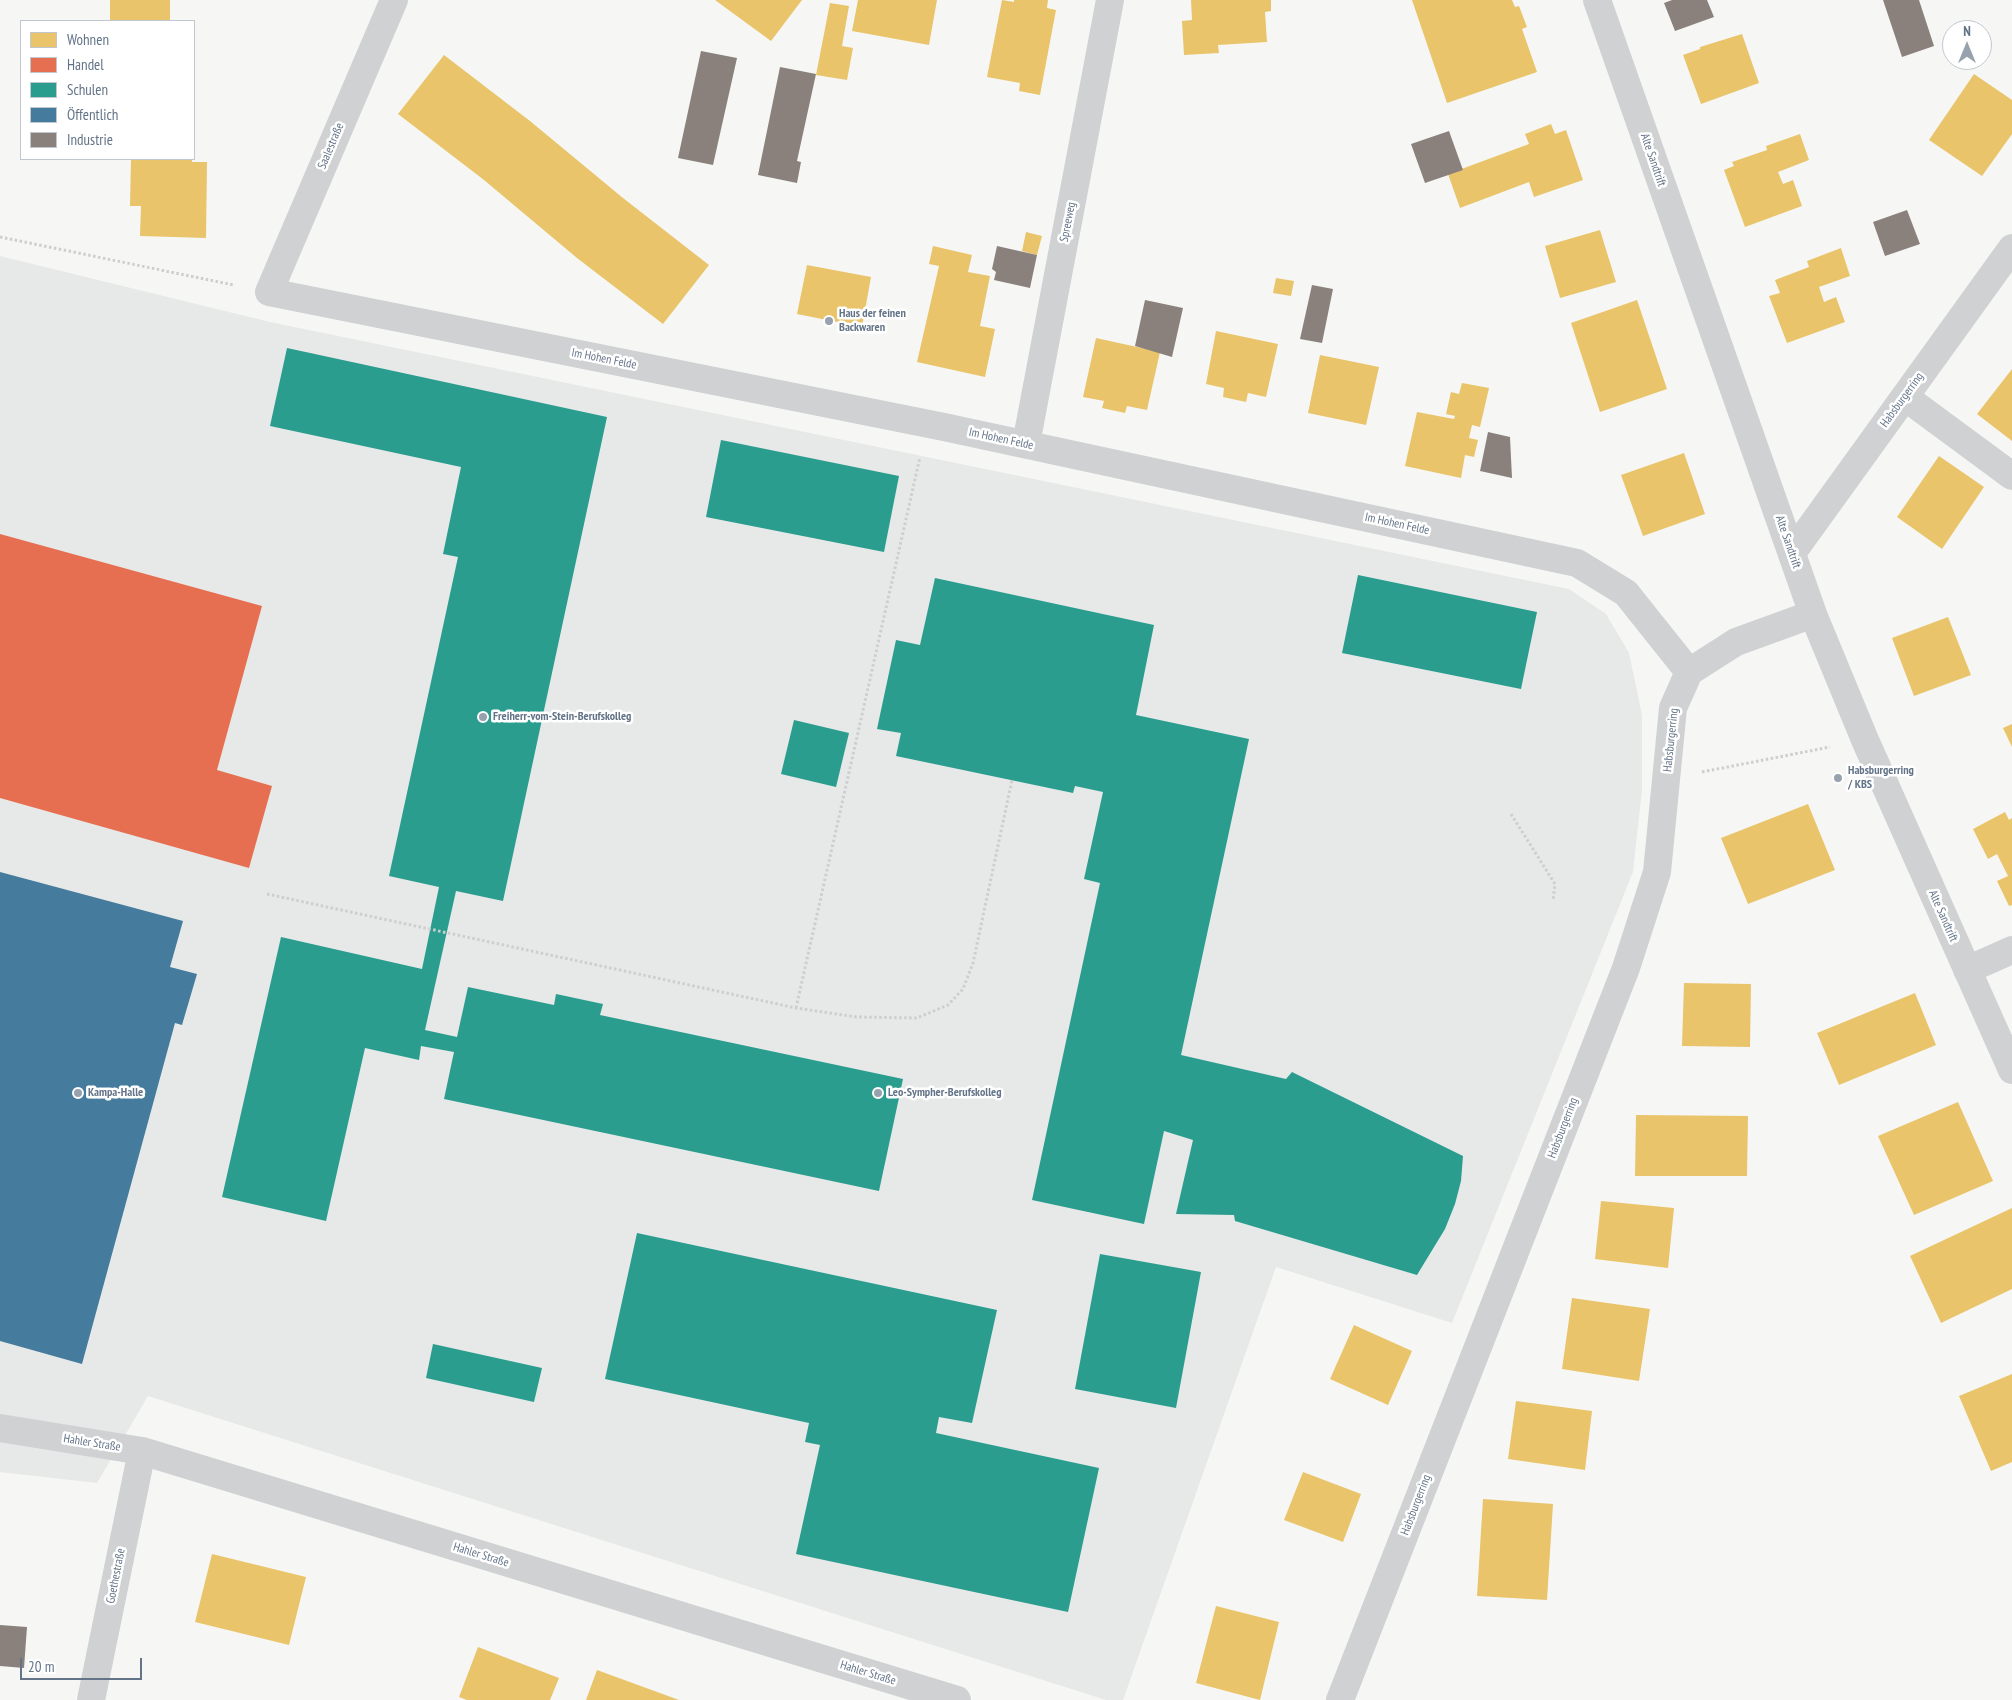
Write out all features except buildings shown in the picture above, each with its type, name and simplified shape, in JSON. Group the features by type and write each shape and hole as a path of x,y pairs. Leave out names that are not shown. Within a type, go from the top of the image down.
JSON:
{"street":[{"name":"Saalestraße","path":"269,292 394,0"},
{"name":"Spreeweg","path":"1026,444 1110,0"},
{"name":"Alte Sandtrift","path":"1597,0 1813,614 1865,740 2012,1070"},
{"name":"Habsburgerring","path":"1792,553 2012,248"},
{"name":"Im Hohen Felde","path":"269,292 1026,444 1577,563 1626,593 1689,672"},
{"path":"1905,397 2012,476"},
{"path":"1689,672 1736,642 1813,614"},
{"name":"Habsburgerring","path":"1340,1700 1626,968 1657,872 1673,708 1689,672"},
{"path":"1967,970 2012,950"},
{"name":"Hahler Straße","path":"0,1428 142,1451 957,1700"},
{"name":"Goethestraße","path":"91,1700 142,1451"}],"path":[{"path":"0,237 269,292"},
{"path":"796,1008 927,424"},
{"path":"1667,779 1865,740"},
{"path":"267,894 796,1008 857,1016 917,1018 948,1005 963,989 973,964 1012,780"},
{"path":"1511,814 1555,884 1553,901"}],"shaded area":[{"name":"Leo-Sympher-Berufskolleg","path":"0,256 270,322 1569,589 1606,614 1629,653 1642,715 1642,790 1633,872 1452,1323 1276,1267 1123,1700 1106,1700 148,1396 97,1483 0,1472"}],"place":[{"name":"Haus der feinen Backwaren","path":"829,321"},
{"name":"Freiherr-vom-Stein-Berufskolleg","path":"483,717"},
{"name":"Habsburgerring / KBS","path":"1838,778"},
{"name":"Kampa-Halle","path":"78,1093"},
{"name":"Leo-Sympher-Berufskolleg","path":"878,1093"}]}
